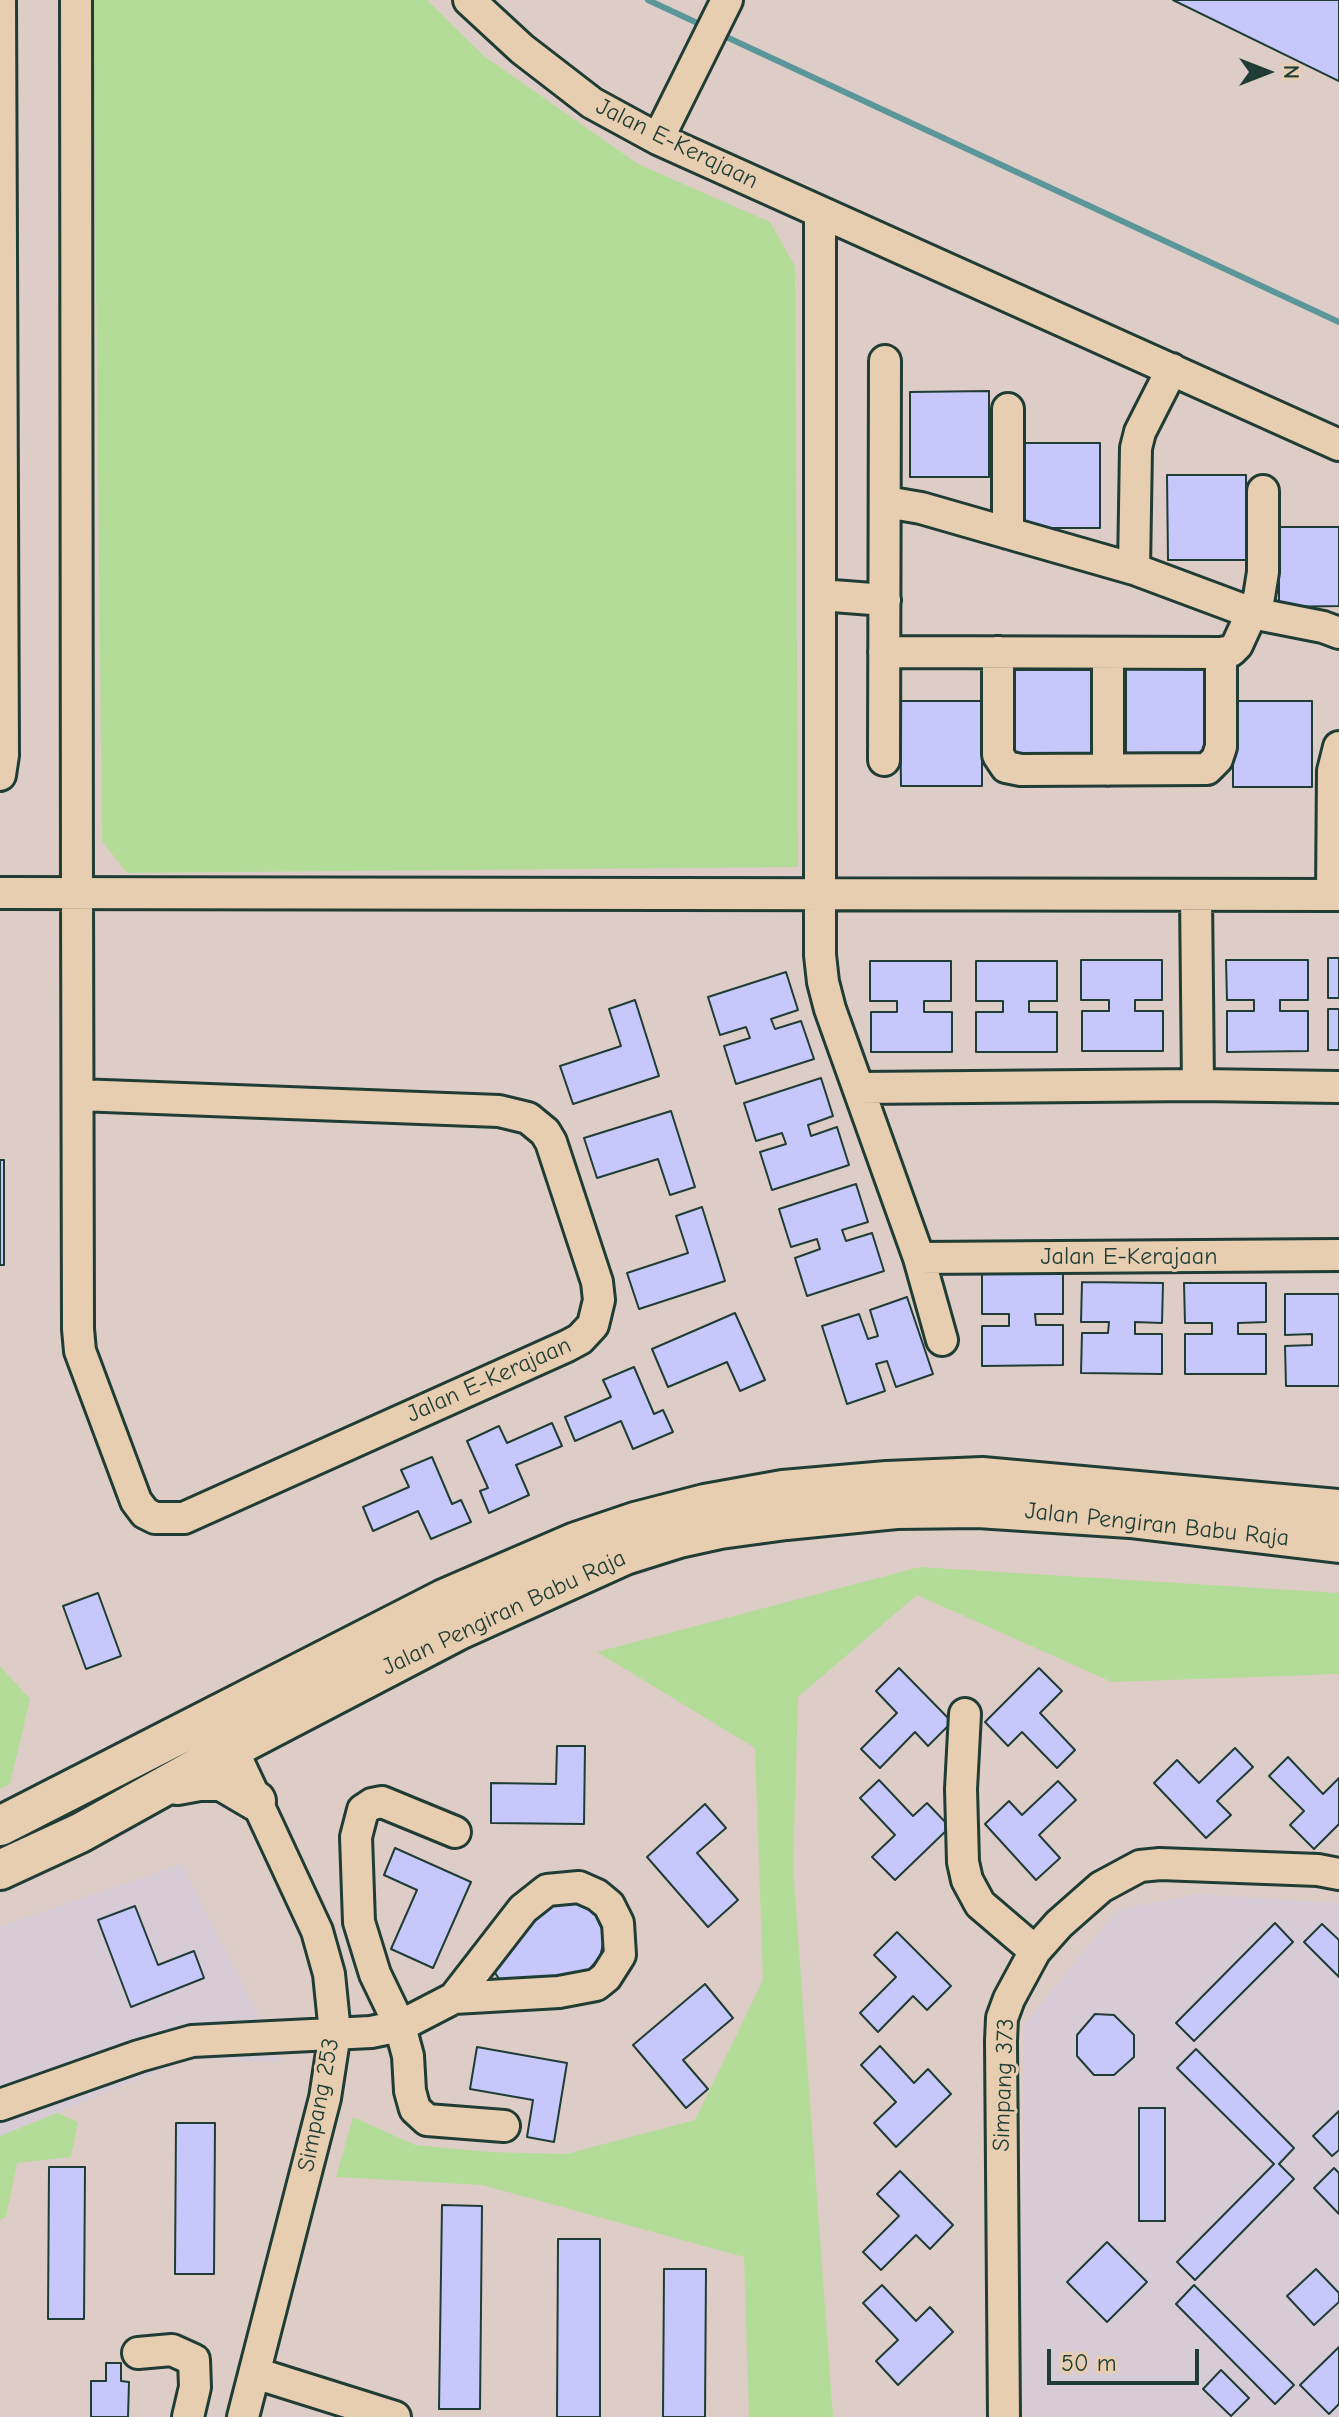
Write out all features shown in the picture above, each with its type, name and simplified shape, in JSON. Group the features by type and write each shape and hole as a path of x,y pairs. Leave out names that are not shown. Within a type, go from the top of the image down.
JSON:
{"main road":[{"name":"Jalan Pengiran Babu Raja","path":"0,1826 444,1599 530,1560 620,1527 705,1504 783,1490 982,1477 1339,1509"},
{"name":"Jalan Pengiran Babu Raja","path":"0,1870 80,1833 233,1748 540,1591 625,1555 720,1529 896,1509 978,1508 1130,1518 1339,1543"},
{"path":"158,1790 199,1781 222,1781 256,1801"}],"street":[{"path":"0,0 3,755 0,775"},
{"path":"76,0 78,1095"},
{"name":"Jalan E-Kerajaan","path":"469,0 522,49 592,103 658,139 1339,445"},
{"path":"658,139 727,0"},
{"path":"820,212 820,955 823,982 919,1258 942,1340"},
{"path":"884,760 885,361"},
{"path":"1134,569 1136,448 1140,432 1172,369"},
{"path":"1008,409 1008,533"},
{"path":"884,652 1231,651 1252,613 1262,584 1263,491"},
{"path":"886,502 921,508 1134,569 1252,613 1339,633"},
{"path":"820,595 885,600"},
{"path":"998,652 998,755 1006,767 1021,770 1196,770 1212,766 1221,747 1221,653"},
{"path":"1108,653 1108,770"},
{"path":"0,893 1336,895 1333,771 1339,747"},
{"path":"1196,896 1198,1085"},
{"path":"859,1088 1339,1087"},
{"name":"Jalan E-Kerajaan","path":"78,1095 515,1113 538,1124 551,1142 597,1282 597,1314 588,1332 580,1339 184,1518 155,1518 145,1513 136,1501 80,1351 78,1095"},
{"name":"Jalan E-Kerajaan","path":"919,1258 1339,1255"},
{"name":"Simpang 253","path":"215,1714 317,1931 329,1974 335,2033 325,2098 243,2417"},
{"path":"965,1714 961,1789 963,1862 967,1880 980,1904 1035,1951"},
{"path":"455,1832 382,1802 363,1810 356,1837 359,1922 375,1974 400,2026 408,2056 410,2091 415,2109 427,2120 504,2126"},
{"name":"Simpang 373","path":"1004,2417 1002,2018 1035,1951 1059,1924 1101,1887 1140,1866 1160,1864 1318,1870 1339,1874"},
{"path":"0,2105 139,2056 192,2041 371,2032 400,2026 454,1998 559,1992 596,1985 606,1977 620,1955 618,1923 609,1905 597,1895 579,1887 547,1890 523,1909 454,1998"},
{"path":"138,2353 172,2350 194,2360 195,2387 188,2417"},
{"path":"255,2373 386,2416"}],"shaded area":[{"path":"182,1864 282,2062 189,2059 0,2136 0,1926"},
{"path":"1198,1894 1339,1903 1339,2417 1025,2417 1020,2393 1024,2024 1119,1909"}],"green space":[{"path":"93,0 427,0 484,56 638,164 770,222 795,266 798,867 127,873 102,841"},
{"path":"920,1567 1339,1593 1339,1674 1112,1682 917,1595 798,1697 793,1868 833,2417 749,2417 744,2257 482,2185 336,2177 353,2117 415,2145 489,2152 566,2154 695,2120 763,1980 755,1748 597,1652"},
{"path":"0,1666 30,1699 10,1784 0,1789"},
{"path":"57,2113 78,2122 71,2157 17,2163 6,2217 0,2220 0,2136"}],"building":[{"path":"1173,0 1339,0 1339,81"},
{"path":"989,391 989,477 910,477 910,392"},
{"path":"1022,443 1100,443 1100,528 1022,528"},
{"path":"1167,475 1246,475 1246,560 1168,560"},
{"path":"1279,527 1339,527 1339,606 1279,607"},
{"path":"1126,669 1205,669 1205,754 1126,754"},
{"path":"1015,670 1094,670 1094,755 1015,755"},
{"path":"900,701 982,701 982,786 901,786"},
{"path":"1233,701 1312,701 1312,787 1233,787"},
{"path":"1328,958 1339,958 1339,998 1328,998"},
{"path":"1081,960 1162,960 1162,1000 1135,1000 1135,1011 1163,1011 1163,1051 1082,1051 1082,1011 1109,1011 1109,1000 1081,1000"},
{"path":"1226,960 1308,960 1308,1000 1280,1000 1280,1011 1308,1011 1308,1051 1227,1052 1227,1011 1254,1011 1254,1000 1227,1000"},
{"path":"870,961 951,961 951,1001 924,1001 924,1012 952,1012 952,1052 871,1052 871,1012 897,1012 897,1001 870,1001"},
{"path":"976,961 1057,961 1057,1001 1029,1001 1029,1012 1057,1012 1057,1052 976,1052 976,1012 1003,1012 1003,1001 976,1001"},
{"path":"786,972 798,1010 771,1019 775,1029 801,1021 814,1059 736,1084 724,1046 750,1038 746,1027 720,1035 708,997"},
{"path":"635,1000 659,1076 573,1104 560,1066 621,1046 609,1009"},
{"path":"1328,1009 1339,1009 1339,1050 1328,1050"},
{"path":"821,1078 833,1116 808,1125 811,1136 837,1127 849,1165 772,1190 760,1152 786,1144 782,1133 756,1141 744,1103"},
{"path":"671,1111 695,1187 670,1195 658,1159 597,1178 584,1138"},
{"path":"0,1160 4,1160 4,1265 0,1265"},
{"path":"856,1184 868,1222 842,1230 846,1241 872,1233 884,1271 807,1296 795,1258 820,1249 817,1239 791,1247 779,1209"},
{"path":"702,1207 725,1281 639,1309 627,1273 688,1253 676,1216"},
{"path":"982,1274 1063,1274 1063,1314 1035,1314 1036,1325 1063,1325 1063,1365 982,1366 982,1326 1009,1326 1009,1314 982,1314"},
{"path":"1082,1282 1163,1283 1162,1323 1135,1322 1135,1334 1162,1334 1162,1374 1081,1373 1082,1333 1108,1333 1109,1322 1081,1322"},
{"path":"1184,1283 1266,1283 1266,1322 1238,1323 1238,1334 1266,1334 1266,1374 1185,1374 1185,1334 1212,1334 1212,1323 1185,1323"},
{"path":"1285,1294 1339,1294 1339,1386 1286,1386 1285,1346 1312,1345 1312,1334 1285,1335"},
{"path":"907,1297 933,1374 896,1387 887,1361 876,1364 885,1391 847,1404 822,1326 859,1314 868,1339 878,1336 870,1310"},
{"path":"735,1313 765,1380 740,1391 727,1362 668,1387 652,1349"},
{"path":"634,1367 654,1414 663,1410 673,1432 633,1449 621,1421 575,1441 565,1417 611,1397 603,1380"},
{"path":"552,1423 562,1446 516,1465 529,1495 489,1513 480,1491 488,1488 467,1441 499,1426 507,1443"},
{"path":"432,1457 452,1504 461,1500 471,1522 431,1539 418,1511 373,1531 363,1507 409,1487 401,1470"},
{"path":"98,1593 121,1656 86,1669 63,1606"},
{"path":"899,1668 952,1722 928,1746 915,1732 880,1768 861,1749 897,1713 876,1691"},
{"path":"1039,1668 1062,1691 1040,1713 1075,1750 1057,1768 1022,1732 1008,1746 985,1722"},
{"path":"557,1746 585,1746 584,1824 491,1823 491,1783 556,1784"},
{"path":"1235,1748 1253,1767 1217,1801 1231,1815 1206,1838 1154,1783 1177,1760 1199,1783"},
{"path":"1288,1757 1323,1794 1339,1778 1339,1824 1314,1849 1290,1825 1304,1811 1269,1776"},
{"path":"879,1780 913,1816 927,1803 950,1827 895,1880 872,1857 895,1835 860,1798"},
{"path":"1058,1781 1076,1800 1039,1835 1060,1858 1036,1880 985,1824 1009,1801 1022,1815"},
{"path":"705,1804 726,1828 697,1853 738,1900 708,1927 647,1857"},
{"path":"395,1848 471,1882 433,1968 391,1949 417,1890 384,1875"},
{"path":"547,1900 578,1902 592,1908 602,1929 600,1957 587,1972 559,1983 504,1987 494,1971"},
{"path":"135,1906 158,1965 194,1951 204,1978 131,2007 98,1920"},
{"path":"1275,1923 1293,1942 1194,2041 1176,2023"},
{"path":"1322,1924 1339,1940 1339,1977 1304,1942"},
{"path":"897,1932 951,1986 927,2010 913,1996 878,2032 860,2013 896,1977 874,1955"},
{"path":"705,1984 733,2018 683,2060 708,2089 686,2108 633,2045"},
{"path":"1095,2014 1114,2015 1134,2035 1134,2057 1114,2075 1094,2075 1077,2056 1077,2035"},
{"path":"880,2046 914,2083 928,2069 951,2094 896,2147 874,2123 896,2102 861,2065"},
{"path":"477,2047 567,2063 554,2142 527,2137 533,2100 470,2089"},
{"path":"1196,2049 1294,2148 1279,2164 1294,2179 1195,2280 1177,2262 1274,2164 1177,2068"},
{"path":"1139,2108 1165,2108 1165,2221 1139,2221"},
{"path":"1339,2111 1339,2150 1332,2156 1313,2136"},
{"path":"176,2123 215,2123 214,2274 175,2274"},
{"path":"49,2167 85,2167 84,2319 48,2319"},
{"path":"1334,2168 1339,2173 1339,2214 1314,2188"},
{"path":"900,2171 953,2225 930,2249 916,2235 881,2270 863,2252 899,2216 877,2194"},
{"path":"442,2205 482,2206 480,2409 439,2409"},
{"path":"558,2239 600,2239 600,2417 557,2417"},
{"path":"1107,2242 1147,2282 1107,2322 1067,2282"},
{"path":"664,2269 706,2269 705,2417 663,2417"},
{"path":"1316,2269 1339,2293 1339,2302 1314,2325 1287,2296"},
{"path":"882,2285 916,2321 930,2307 953,2332 898,2385 876,2361 898,2340 863,2303"},
{"path":"1194,2285 1294,2385 1275,2404 1176,2304"},
{"path":"1339,2347 1339,2404 1329,2414 1300,2385"},
{"path":"106,2363 121,2363 121,2381 129,2382 128,2417 91,2417 91,2381 106,2381"},
{"path":"1221,2370 1249,2398 1231,2416 1203,2389"}],"waterway":[{"path":"648,0 706,27"},
{"path":"720,34 1339,322"}]}
